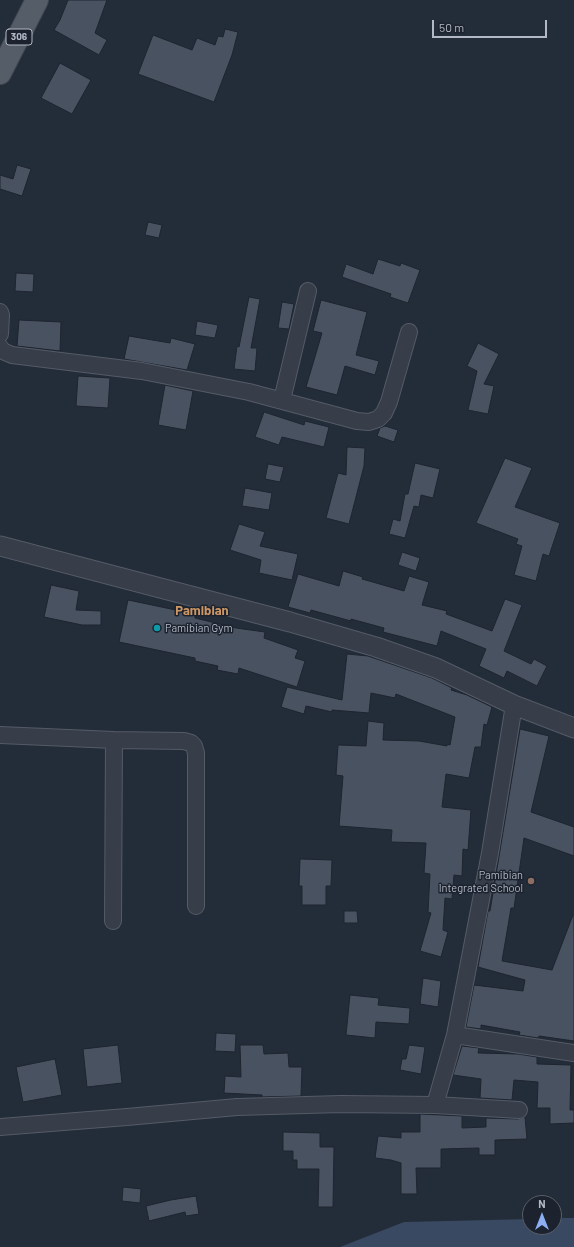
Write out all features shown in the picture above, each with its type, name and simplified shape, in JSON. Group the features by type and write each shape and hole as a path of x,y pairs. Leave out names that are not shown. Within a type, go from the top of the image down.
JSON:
{"main road":[{"name":"306","path":"0,73 37,0"}],"street":[{"path":"282,400 308,291"},
{"path":"0,312 0,334"},
{"path":"0,347 0,349 12,355 142,371 249,392 357,421 369,422 378,419 384,413 389,402 409,332"},
{"path":"0,546 290,622 376,647 436,668 514,705 574,728"},
{"path":"435,1105 455,1035 490,852 514,705"},
{"path":"0,735 114,740 184,741 191,743 194,746 196,753 196,906"},
{"path":"113,921 114,740"},
{"path":"455,1035 574,1053"},
{"path":"0,1127 238,1107 341,1104 435,1105 519,1110"}],"water":[{"path":"562,1218 574,1218 574,1247 340,1247 404,1222 522,1219 522,1235 562,1235"}],"building":[{"path":"68,0 107,0 95,33 107,40 99,55 54,30 60,20"},
{"path":"225,29 238,32 232,55 214,102 138,74 153,35 192,50 197,38 215,45 218,36 223,37"},
{"path":"60,63 91,80 72,114 41,98"},
{"path":"17,165 31,169 22,196 0,189 0,175 13,179"},
{"path":"148,222 162,225 159,238 145,235"},
{"path":"378,259 400,266 401,263 420,270 408,303 390,297 391,294 342,277 346,264 373,274"},
{"path":"16,273 34,274 33,292 15,291"},
{"path":"249,297 260,299 251,348 257,348 255,371 234,369 237,346 239,347"},
{"path":"321,300 367,312 356,355 379,361 375,375 345,366 337,395 306,387 322,333 313,331"},
{"path":"282,302 294,304 289,329 278,328"},
{"path":"19,320 61,322 60,351 17,346"},
{"path":"197,321 218,325 215,338 195,335"},
{"path":"129,336 170,343 171,338 195,344 187,370 124,359"},
{"path":"478,343 499,354 484,384 494,386 488,414 468,410 477,371 467,366"},
{"path":"78,376 110,378 108,408 76,406"},
{"path":"165,385 193,391 186,430 158,425"},
{"path":"264,412 304,425 305,421 329,427 324,447 282,437 279,445 255,437"},
{"path":"385,426 398,430 394,442 377,436 380,428"},
{"path":"347,447 365,448 364,466 349,524 326,518 338,473 346,475"},
{"path":"505,458 532,468 515,507 560,523 549,556 543,554 536,581 514,575 522,546 516,544 518,539 476,523"},
{"path":"415,463 440,469 433,498 421,495 419,507 414,506 405,538 389,534 393,519 400,521 405,494 408,494"},
{"path":"268,464 284,467 280,482 265,479"},
{"path":"245,488 272,493 269,510 242,506"},
{"path":"239,524 265,532 260,546 298,554 292,580 259,573 261,560 230,550"},
{"path":"402,552 420,558 416,571 398,565"},
{"path":"343,571 363,577 362,579 404,591 409,576 429,582 422,605 447,611 446,614 492,631 505,599 522,605 504,651 531,664 534,659 547,666 537,686 507,671 504,678 479,666 486,649 441,631 437,646 383,632 384,628 351,619 351,621 311,610 310,613 288,607 298,574 339,586"},
{"path":"51,585 79,591 76,610 101,611 101,625 82,625 44,617"},
{"path":"128,600 195,614 195,618 236,628 265,632 264,638 298,650 295,658 305,661 297,687 239,668 238,674 217,670 218,666 195,661 195,658 119,642"},
{"path":"347,654 368,656 432,678 452,688 451,690 467,695 492,707 487,725 484,724 481,747 475,747 469,778 446,774 442,807 471,810 468,850 463,849 462,876 454,875 452,899 445,898 443,930 448,932 441,957 420,951 431,913 428,912 430,874 424,873 426,843 391,842 392,830 339,826 343,776 336,775 338,745 366,746 368,721 384,723 383,740 419,741 447,746 447,744 450,745 455,717 396,694 395,698 371,693 369,713 332,710 332,712 306,706 304,714 281,707 287,687 342,700"},
{"path":"520,729 549,736 531,812 574,827 574,856 524,838 514,908 511,908 502,961 552,970 574,915 574,1041 519,1035 520,1032 481,1025 481,1029 466,1027 474,985 523,991 525,980 478,967 488,911 490,911"},
{"path":"300,859 332,860 331,886 326,886 326,905 302,905 302,886 299,886"},
{"path":"344,911 357,911 358,923 344,923"},
{"path":"423,978 441,981 438,1007 420,1004"},
{"path":"350,995 379,998 378,1005 410,1008 409,1024 376,1022 375,1038 346,1035"},
{"path":"216,1033 236,1034 235,1052 215,1051"},
{"path":"118,1045 122,1083 87,1087 83,1049"},
{"path":"240,1045 263,1045 264,1054 288,1053 289,1067 302,1067 301,1096 262,1097 262,1095 224,1093 225,1076 241,1077"},
{"path":"409,1045 425,1047 421,1074 400,1070 402,1059 406,1059"},
{"path":"462,1046 479,1048 478,1053 518,1054 537,1057 537,1064 571,1065 570,1110 574,1110 574,1123 550,1124 550,1108 537,1108 538,1082 514,1080 512,1100 480,1098 481,1079 453,1075"},
{"path":"55,1059 62,1095 23,1102 16,1067"},
{"path":"420,1114 462,1116 462,1128 486,1127 486,1118 518,1119 525,1117 527,1139 495,1140 495,1155 479,1155 479,1148 441,1149 441,1168 416,1168 417,1194 401,1194 401,1163 375,1158 378,1136 401,1138 401,1132 420,1132"},
{"path":"283,1132 320,1133 320,1147 334,1147 333,1207 318,1207 319,1169 297,1169 297,1160 293,1160 293,1151 283,1151"},
{"path":"123,1187 141,1189 140,1203 122,1201"},
{"path":"196,1196 199,1214 186,1216 185,1212 149,1221 146,1206"}],"place":[{"name":"Pamibian Gym","path":"157,628"},
{"name":"Pamibian Integrated School","path":"531,881"}],"district":[{"name":"Pamibian","path":"202,611"}]}
